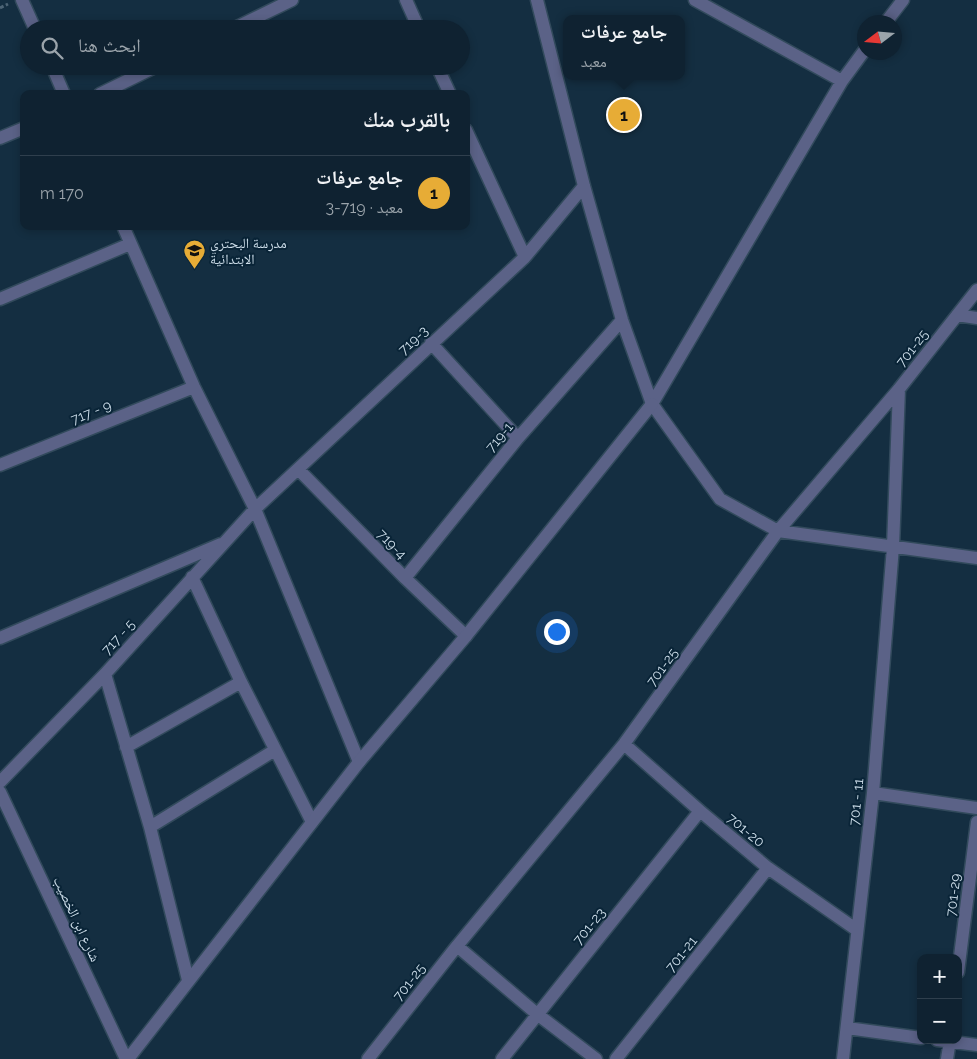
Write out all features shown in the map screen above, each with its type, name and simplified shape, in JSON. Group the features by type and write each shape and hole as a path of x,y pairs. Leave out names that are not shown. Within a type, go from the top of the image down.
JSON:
{"street":[{"path":"22,0 31,20"},
{"path":"252,20 292,0"},
{"path":"406,0 416,20"},
{"path":"537,0 584,186 622,320 652,404 720,499 778,531 977,558"},
{"path":"695,0 842,81"},
{"path":"891,15 903,0"},
{"path":"127,1059 359,762 466,636 652,404 842,81 857,60"},
{"path":"56,75 62,90"},
{"path":"108,90 139,75"},
{"path":"441,75 448,90"},
{"path":"0,138 20,130"},
{"path":"470,139 525,256"},
{"name":"719-3","path":"255,509 525,256 584,186"},
{"path":"125,230 194,387 255,509 359,762"},
{"path":"0,300 130,244"},
{"name":"701-25","path":"368,1059 457,946 624,744 778,531 899,389 977,290"},
{"path":"957,315 977,318"},
{"name":"719-1","path":"404,578 518,438 622,320"},
{"path":"431,343 518,438"},
{"name":"717 - 9","path":"0,465 194,387"},
{"name":"701 - 11","path":"843,1059 873,793 893,547 899,389"},
{"name":"719-4","path":"298,469 404,578 466,636"},
{"name":"717 - 5","path":"0,782 105,674 255,509"},
{"path":"0,638 225,542"},
{"path":"192,577 241,682 312,822"},
{"path":"105,674 150,827 188,980"},
{"path":"126,747 241,682"},
{"name":"701-20","path":"624,744 768,868 857,930"},
{"path":"150,827 275,750"},
{"name":"شارع ابن الخصيب","path":"0,792 127,1059"},
{"path":"873,793 977,808"},
{"name":"701-23","path":"502,1059 700,811"},
{"name":"701-29","path":"960,954 977,822"},
{"name":"701-21","path":"616,1059 768,868"},
{"path":"457,946 537,1014 596,1059"},
{"path":"846,1028 917,1037"},
{"path":"946,1044 947,1059"},
{"path":"962,1044 977,1046"}],"place":[{"name":"جامع عرفات","path":"624,115"},
{"name":"مدرسة البحتري الابتدائية","path":"194,270"}]}
